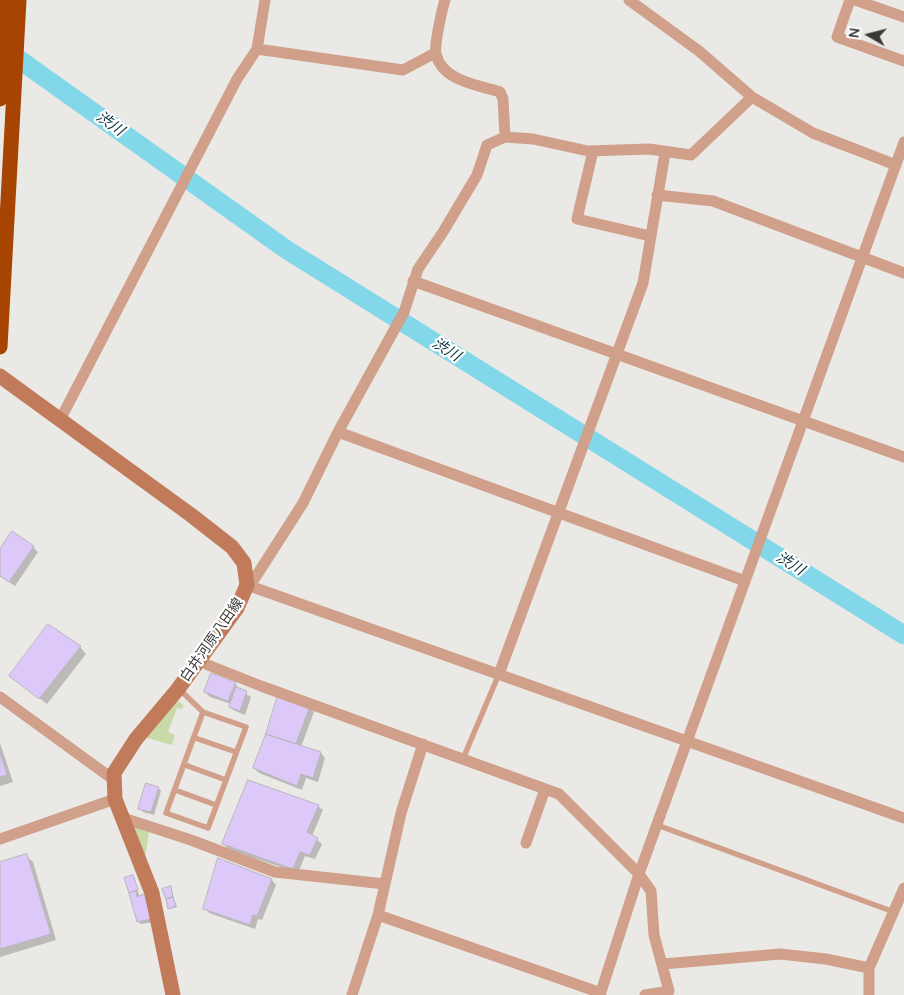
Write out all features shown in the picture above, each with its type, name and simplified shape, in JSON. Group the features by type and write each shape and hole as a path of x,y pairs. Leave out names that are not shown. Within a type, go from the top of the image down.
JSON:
{"highway":[{"path":"0,347 10,33 5,0"},
{"path":"10,33 19,0"},
{"path":"0,99 9,62"}],"main road":[{"name":"白井河原八田線","path":"0,376 232,547 244,563 247,585 237,608 178,688 122,757 114,773 115,799 120,817 152,894 173,995"}],"street":[{"path":"60,420 121,299 191,172 237,79 257,49 265,0"},
{"path":"444,0 435,54 446,72 458,79 500,92 503,99 505,136"},
{"path":"629,0 700,51 752,98 813,132 896,165"},
{"path":"850,0 837,37 904,61"},
{"path":"855,0 904,17"},
{"path":"257,49 403,70 435,54"},
{"path":"752,98 691,154 665,153 649,149 593,151 534,139 505,136 487,144 477,175 444,232 418,269 404,312 338,432 303,503 255,578 247,585 904,818"},
{"path":"378,914 601,994 639,874 904,142"},
{"path":"593,151 577,219 650,236"},
{"path":"499,674 643,284 665,153"},
{"path":"657,195 713,201 904,273"},
{"path":"414,281 904,457"},
{"path":"338,432 745,581"},
{"path":"199,659 208,665 247,681 423,744 462,761 559,794 639,874 651,891 654,935 669,991 646,995"},
{"path":"0,697 114,780"},
{"path":"352,995 378,914 401,813 423,744"},
{"path":"526,844 545,789"},
{"path":"0,839 115,799"},
{"path":"120,817 191,840 275,872 385,884"},
{"path":"870,995 869,968 904,888"},
{"path":"663,964 780,954 826,959 869,968"}],"lane":[{"path":"462,761 499,674"},
{"path":"178,688 203,712 246,727 208,828 166,813 203,712"},
{"path":"195,738 236,752"},
{"path":"185,765 226,780"},
{"path":"175,790 216,805"},
{"path":"657,825 895,912"}],"green space":[{"path":"177,699 183,705 183,709 177,708 168,732 175,735 172,745 144,737"},
{"path":"131,825 149,832 145,858"}],"building":[{"path":"12,531 34,546 9,582 0,576 0,549"},
{"path":"48,624 81,646 39,699 9,676"},
{"path":"211,673 236,682 228,701 204,692"},
{"path":"236,687 247,691 240,711 229,707"},
{"path":"278,695 310,706 296,744 266,734"},
{"path":"266,734 321,752 313,778 301,774 297,786 253,768"},
{"path":"0,752 7,775 0,777"},
{"path":"248,780 319,805 307,832 318,838 310,855 300,852 293,869 222,844"},
{"path":"146,783 159,787 151,812 138,809"},
{"path":"27,854 51,934 0,949 0,862"},
{"path":"218,858 272,879 257,916 253,915 250,925 203,909"},
{"path":"133,875 138,890 129,893 124,878"},
{"path":"171,886 173,897 166,899 162,889"},
{"path":"136,891 137,897 144,894 152,919 137,922 129,893"},
{"path":"173,897 176,906 168,909 166,899"}],"waterway":[{"name":"渋川","path":"3,48 287,250 904,635"}]}
